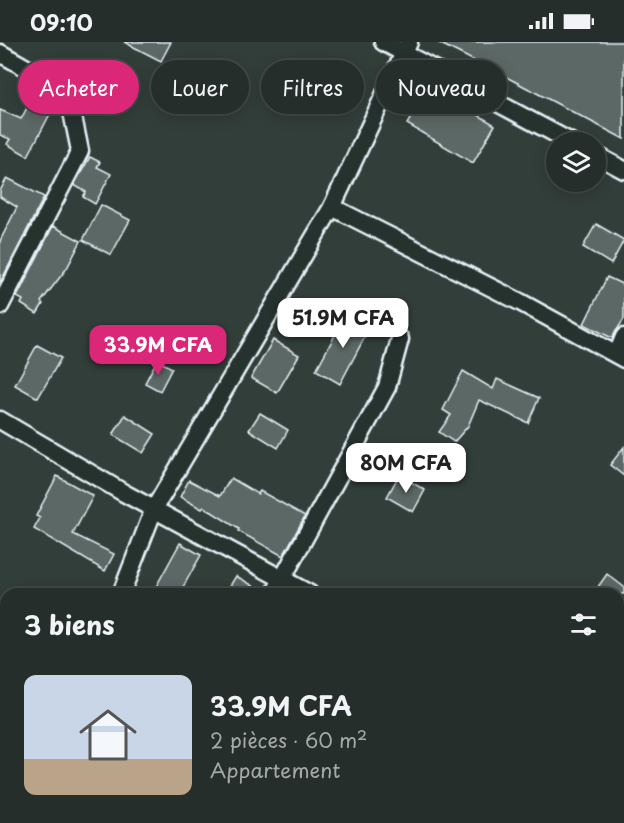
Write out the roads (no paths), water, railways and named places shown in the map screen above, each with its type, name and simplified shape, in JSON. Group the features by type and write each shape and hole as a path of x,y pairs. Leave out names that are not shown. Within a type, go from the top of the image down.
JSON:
{"street":[{"path":"383,42 406,48 554,132"},
{"path":"123,588 154,509 332,207 406,48"},
{"path":"0,53 51,82 58,90 71,107 80,151 0,306"},
{"path":"606,160 624,170"},
{"path":"332,207 520,302 621,357 624,337"},
{"path":"0,420 154,509 278,587 387,387 400,339"}]}
